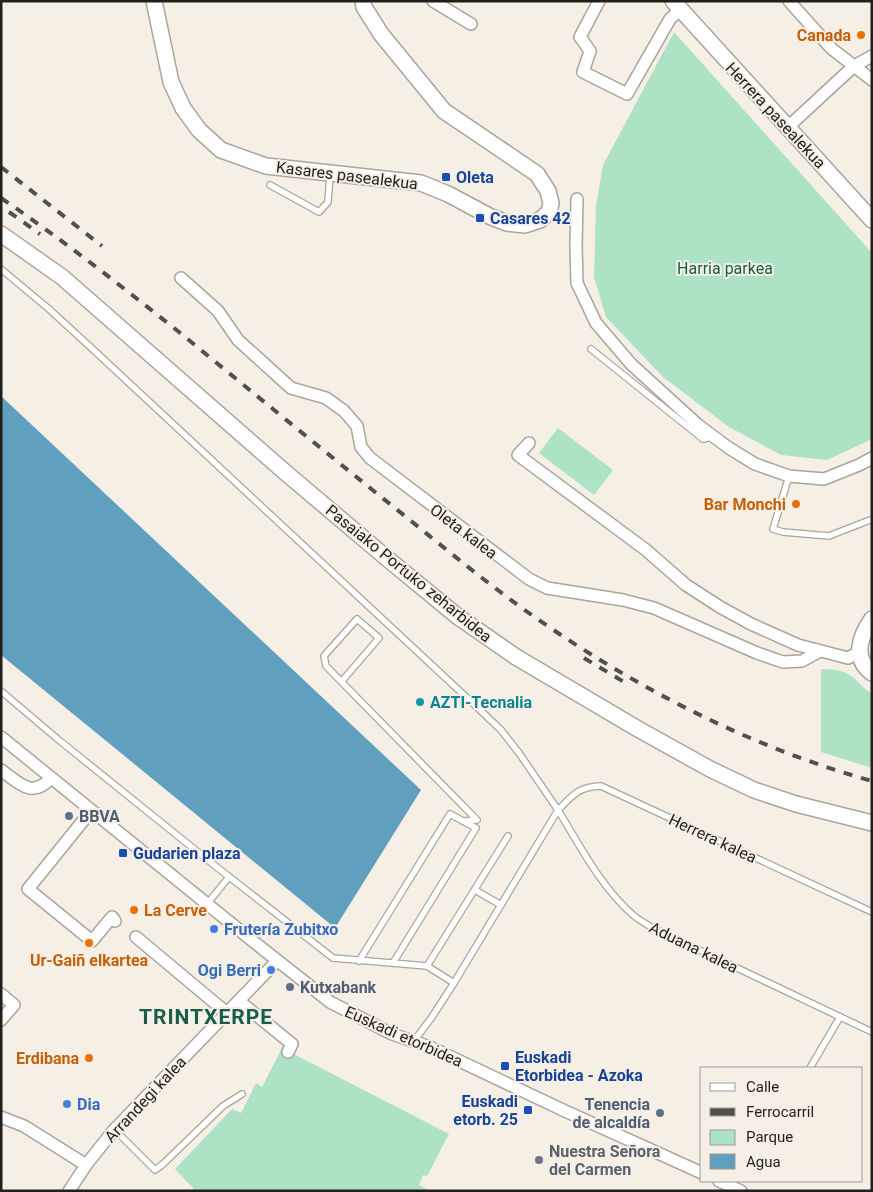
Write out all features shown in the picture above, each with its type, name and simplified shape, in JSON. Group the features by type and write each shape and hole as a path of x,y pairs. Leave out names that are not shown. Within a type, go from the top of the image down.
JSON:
{"street":[{"name":"Kasares pasealekua","path":"154,1 171,82 183,108 199,130 221,150 266,166 421,183 507,223 525,225 540,220 549,212 551,203 548,191 537,174 444,111 381,34 364,7 363,1"},
{"path":"433,1 471,24"},
{"path":"598,1 580,37 590,51 583,72 627,94 677,4"},
{"path":"789,1 832,49 872,80"},
{"name":"Herrera pasealekua","path":"677,4 698,31 872,220"},
{"path":"788,128 854,66 872,56"},
{"path":"577,199 577,283 596,323 631,364 698,425 755,464 789,476 824,479 872,458"},
{"name":"Pasaiako Portuko zeharbidea","path":"1,234 62,277 271,460 457,616 516,657 646,734 710,769 754,790 796,804 872,823"},
{"name":"Oleta kalea","path":"182,278 218,311 238,340 291,388 326,398 344,411 357,426 361,447 370,458 529,579 547,588 623,600 654,608 783,662 802,660 820,651"},
{"path":"529,442 518,455 646,550 686,585 720,607 751,624 798,645 848,658 859,652"},
{"path":"872,619 862,635 859,652 864,664 872,673"},
{"name":"Euskadi etorbidea","path":"1,737 330,1002 392,1034 414,1041 486,1072 566,1112 700,1172"},
{"path":"1,770 22,785 33,789 43,787 51,778"},
{"path":"91,811 28,889 90,944 112,917 116,921"},
{"path":"136,937 227,1013"},
{"name":"Arrandegi kalea","path":"69,1191 86,1165 113,1131 277,961"},
{"path":"1,994 14,1005 1,1020"},
{"path":"239,1001 292,1044 288,1052"},
{"path":"1,1117 24,1126 86,1165"},
{"path":"721,1182 741,1191"}],"lane":[{"path":"270,185 319,212 328,202 331,173"},
{"name":"Aduana kalea","path":"1,269 92,348 501,730 558,810 598,875 634,916 653,928 872,1032"},
{"path":"591,349 703,439 714,436"},
{"path":"789,476 772,528 783,532 829,536 870,520"},
{"path":"342,681 379,638 357,619 324,656 326,666 478,820 463,821"},
{"path":"1,691 228,877 333,958 427,966 454,983"},
{"name":"Herrera kalea","path":"414,1041 454,983 558,810 573,794 587,786 601,786 872,912"},
{"path":"359,961 450,814 476,828 393,963"},
{"path":"427,966 508,836"},
{"path":"207,904 228,877"},
{"path":"475,890 501,905"},
{"path":"811,1067 840,1017"},
{"path":"113,1131 121,1136 155,1170 167,1161 223,1106 242,1094"}],"green space":[{"name":"Harria parkea","path":"674,32 872,253 872,439 827,460 781,455 729,427 663,377 606,317 594,277 596,206 603,165"},
{"path":"558,428 613,470 594,495 539,453"},
{"path":"821,669 845,673 853,677 872,693 872,768 821,752"},
{"path":"282,1048 449,1134 427,1176 423,1175 419,1185 426,1189 425,1191 193,1191 194,1189 175,1169 232,1109 241,1113 256,1083 262,1087"}],"water":[{"path":"1,396 421,790 335,928 1,655"}],"railway":[{"path":"1,167 102,246"},
{"path":"1,198 114,280 471,569 526,611 566,638 649,689 736,732 826,767 872,781"},
{"path":"9,212 40,234"},
{"path":"584,658 629,685"}],"place":[{"name":"Canada","path":"861,35"},
{"name":"Oleta","path":"446,177"},
{"name":"Casares 42","path":"480,218"},
{"name":"Bar Monchi","path":"796,504"},
{"name":"AZTI-Tecnalia","path":"420,702"},
{"name":"BBVA","path":"69,816"},
{"name":"Gudarien plaza","path":"123,853"},
{"name":"La Cerve","path":"134,910"},
{"name":"Frutería Zubitxo","path":"214,929"},
{"name":"Ur-Gaiñ elkartea","path":"89,943"},
{"name":"Ogi Berri","path":"271,970"},
{"name":"Kutxabank","path":"290,987"},
{"name":"Erdibana","path":"89,1058"},
{"name":"Euskadi Etorbidea - Azoka","path":"505,1066"},
{"name":"Dia","path":"67,1104"},
{"name":"Euskadi etorb. 25","path":"528,1110"},
{"name":"Tenencia de alcaldía","path":"660,1113"},
{"name":"Nuestra Señora del Carmen","path":"539,1160"}],"district":[{"name":"TRINTXERPE","path":"206,1017"}]}
